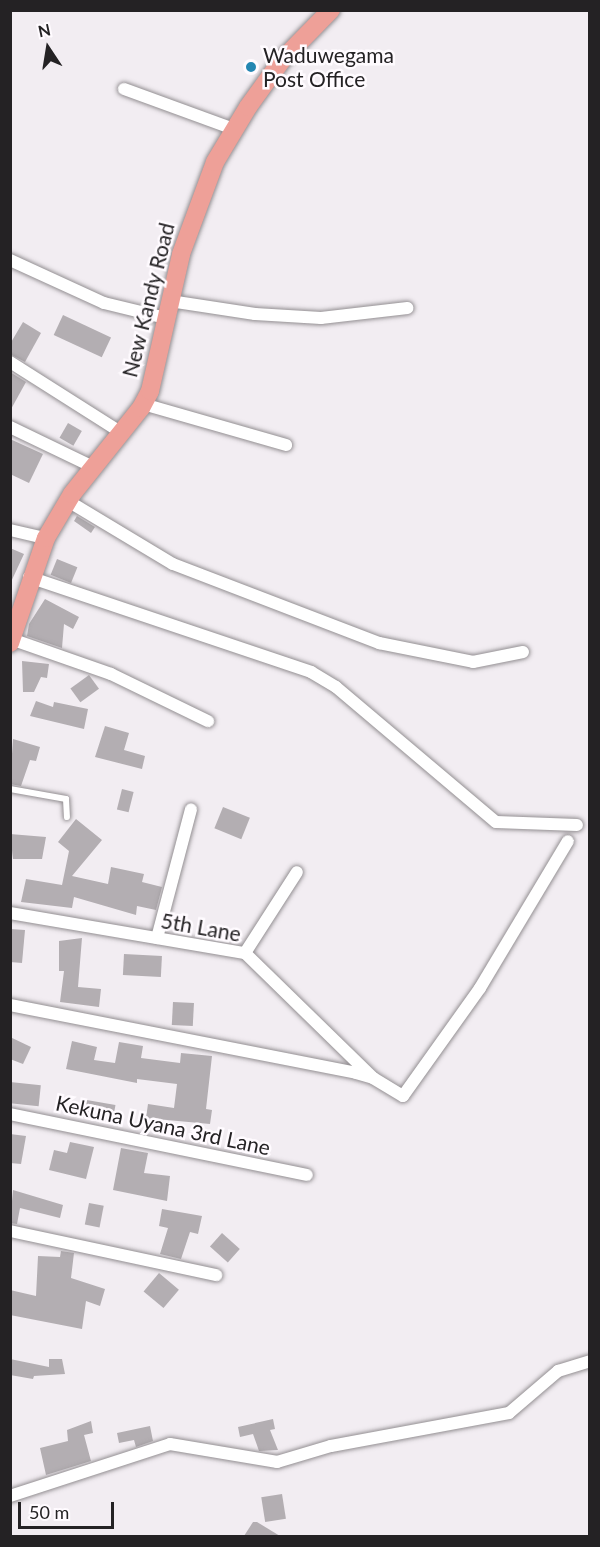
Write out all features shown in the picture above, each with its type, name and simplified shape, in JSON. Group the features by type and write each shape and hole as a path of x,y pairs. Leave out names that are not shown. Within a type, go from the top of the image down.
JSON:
{"main road":[{"name":"New Kandy Road","path":"12,632 29,577 46,537 68,501 143,404 159,357 168,309 192,216 234,129 298,39 331,10"}],"street":[{"path":"124,89 234,129"},
{"path":"10,260 104,303 321,318 407,308"},
{"path":"10,362 122,433"},
{"path":"143,404 173,416 286,445"},
{"path":"10,427 93,467"},
{"path":"68,501 173,564 379,643 473,662 523,652"},
{"path":"10,530 46,537"},
{"path":"29,577 311,672 336,687 496,822 577,825"},
{"path":"12,632 111,674 207,721"},
{"path":"157,938 191,809"},
{"path":"10,1005 373,1078 403,1096 480,988 568,841"},
{"path":"245,953 297,872"},
{"name":"5th Lane","path":"10,913 245,953 373,1078"},
{"name":"Kekuna Uyana 3rd Lane","path":"10,1114 307,1175"},
{"path":"10,1231 216,1275"},
{"path":"10,1496 170,1444 277,1462 331,1446 509,1413 558,1371 590,1361"}],"lane":[{"path":"10,789 66,799 67,817"}],"building":[{"path":"63,315 111,337 102,357 54,335"},
{"path":"23,322 41,333 25,362 10,354 10,344"},
{"path":"10,372 26,382 10,411"},
{"path":"68,423 82,431 73,446 60,438"},
{"path":"10,439 43,454 29,483 10,474"},
{"path":"77,516 95,527 91,533 74,521"},
{"path":"10,548 24,554 10,584"},
{"path":"57,559 77,567 71,583 51,575"},
{"path":"45,599 79,617 73,629 64,624 62,648 27,636 29,624"},
{"path":"22,661 49,664 47,678 41,677 34,692 23,692"},
{"path":"89,675 99,689 80,702 70,689"},
{"path":"36,701 53,707 54,702 88,709 84,729 30,716"},
{"path":"105,726 129,733 124,750 145,756 142,769 95,757"},
{"path":"13,739 40,747 36,761 30,760 21,786 10,784"},
{"path":"122,789 134,792 129,812 117,809"},
{"path":"223,807 250,818 241,839 214,828"},
{"path":"76,819 102,840 72,876 108,884 111,867 144,874 142,882 162,887 156,910 137,906 136,915 74,897 72,908 21,902 26,879 62,885 69,851 58,842"},
{"path":"10,834 46,837 42,859 13,859"},
{"path":"10,929 25,930 22,963 10,962"},
{"path":"82,938 78,987 101,989 99,1007 60,1002 64,971 59,971 59,941"},
{"path":"124,954 162,956 161,977 123,975"},
{"path":"173,1002 194,1003 193,1026 172,1025"},
{"path":"10,1037 31,1047 23,1064 10,1059"},
{"path":"72,1041 97,1047 94,1060 115,1063 119,1042 143,1046 141,1058 180,1063 181,1053 212,1056 206,1109 212,1110 210,1124 146,1118 148,1104 174,1108 177,1084 137,1079 137,1083 66,1069"},
{"path":"10,1082 41,1085 39,1106 10,1103"},
{"path":"81,1099 115,1105 112,1123 78,1117"},
{"path":"10,1134 26,1136 21,1164 10,1163"},
{"path":"70,1142 94,1147 86,1179 49,1170 54,1150 67,1153"},
{"path":"121,1148 148,1153 144,1173 170,1176 167,1201 113,1190"},
{"path":"13,1190 63,1205 60,1218 20,1208 17,1224 10,1223"},
{"path":"89,1203 104,1206 100,1227 85,1225"},
{"path":"162,1209 202,1216 198,1234 190,1232 181,1259 160,1254 168,1228 159,1226"},
{"path":"222,1233 240,1249 228,1262 210,1246"},
{"path":"61,1251 74,1253 71,1278 105,1289 100,1306 86,1301 82,1329 10,1315 10,1290 36,1296 38,1256 60,1257"},
{"path":"159,1273 179,1290 163,1308 144,1291"},
{"path":"10,1359 49,1367 49,1359 62,1359 65,1374 34,1376 33,1379 10,1375"},
{"path":"273,1419 275,1429 270,1430 278,1450 259,1451 253,1434 240,1437 238,1427"},
{"path":"91,1421 93,1433 84,1435 91,1461 46,1475 40,1448 68,1441 67,1430"},
{"path":"150,1426 153,1441 136,1447 134,1440 119,1443 117,1433"},
{"path":"282,1494 286,1519 265,1522 261,1497"},
{"path":"253,1522 257,1522 280,1536 244,1536"}],"place":[{"name":"Waduwegama Post Office","path":"251,67"}]}
